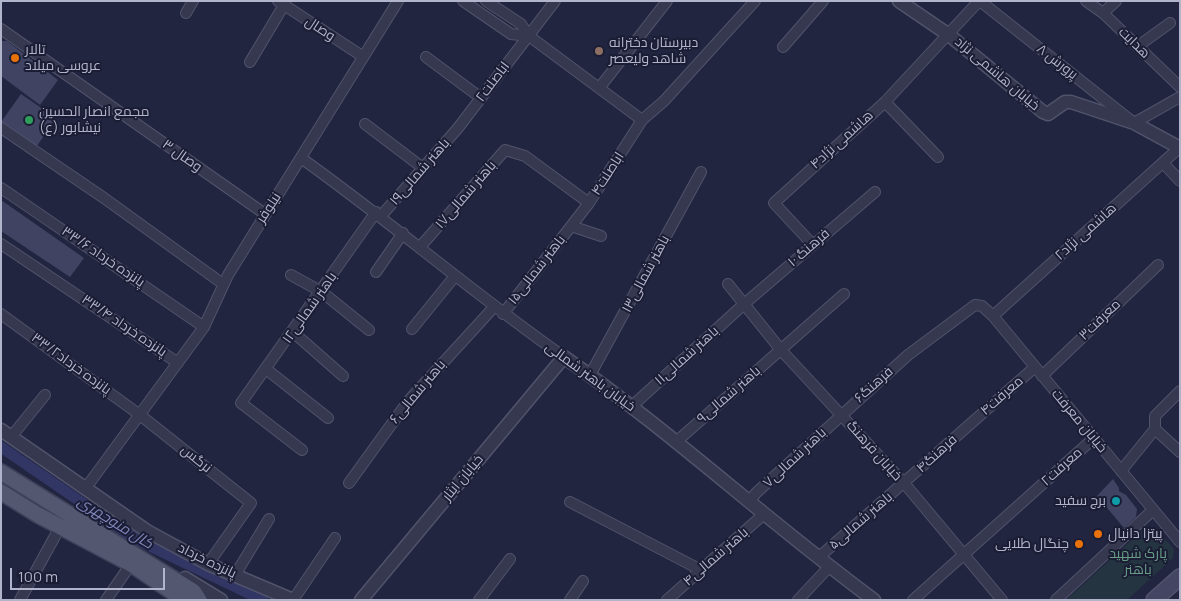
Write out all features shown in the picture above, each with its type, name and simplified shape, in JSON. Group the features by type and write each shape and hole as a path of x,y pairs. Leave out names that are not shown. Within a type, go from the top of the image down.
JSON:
{"main road":[{"path":"1,472 193,591 200,600"},
{"path":"1,492 60,527 131,564 184,600"},
{"path":"1154,600 1180,577"}],"street":[{"path":"186,13 193,1"},
{"path":"390,1 390,12"},
{"name":"نیلوفر","path":"85,489 204,327 223,284 265,214 302,158 362,56 398,1"},
{"path":"463,1 512,34 529,36"},
{"path":"486,1 521,24 529,36 642,120"},
{"name":"اباصلت۲","path":"458,128 555,1"},
{"path":"600,87 667,1"},
{"name":"اباصلت۴","path":"571,226 589,202 642,120 664,101 755,1"},
{"path":"783,47 823,1"},
{"name":"خیابان هاشمی نژاد","path":"899,1 949,35 1043,112 1048,114 1060,104 1071,102 1134,123 1180,148"},
{"name":"هاشمی نژاد۴","path":"813,245 774,203 885,102 980,1"},
{"name":"پرورش ۸","path":"980,1 1134,123"},
{"name":"هدایت","path":"1086,1 1103,13 1180,87"},
{"path":"1103,13 1116,1"},
{"path":"250,62 281,3"},
{"name":"وصال","path":"281,3 362,56"},
{"path":"1138,46 1170,23"},
{"name":"وصال ۳","path":"1,29 265,214"},
{"path":"426,56 482,98"},
{"path":"1134,123 1180,97"},
{"path":"885,102 938,157"},
{"path":"365,124 424,168"},
{"path":"1,128 104,198 223,284"},
{"name":"باهنر شمالی۱۹","path":"379,214 424,168 458,128"},
{"name":"هاشمی نژاد۲","path":"993,316 1180,148"},
{"name":"باهنر شمالی۱۷","path":"420,247 505,150 525,156 589,202"},
{"name":"خیابان باهنر شمالی","path":"302,158 379,214 503,314 590,375 676,441 818,558 874,600"},
{"path":"1162,163 1180,181"},
{"name":"باهنر شمالی۱۳","path":"590,375 701,172"},
{"name":"پانزده خرداد ۳۳/۶","path":"1,188 204,327"},
{"name":"فرهنگ ۱۰","path":"743,305 875,192"},
{"name":"باهنر شمالی۱۲","path":"302,450 241,403 379,214"},
{"path":"571,226 601,236"},
{"name":"باهنر شمالی۱۵","path":"503,314 571,226"},
{"path":"376,272 403,233"},
{"name":"پانزده خرداد ۳۳/۴","path":"1,244 178,363"},
{"name":"معرفت۳","path":"1042,376 1158,265"},
{"path":"290,275 322,292 369,330"},
{"path":"412,329 456,276"},
{"name":"خیابان فرهنگ","path":"728,284 781,350 904,483 1002,600"},
{"name":"باهنر شمالی۹","path":"676,441 844,294"},
{"name":"باهنر شمالی۱۱","path":"631,407 743,305"},
{"name":"خیابان معرفت","path":"974,305 982,306 993,316 1180,542"},
{"name":"فرهنگ۶","path":"841,415 908,355 974,305"},
{"name":"باهنر شمالی۶","path":"349,483 409,400 494,307"},
{"name":"پانزده خرداد۳۳/۲","path":"1,314 140,415"},
{"path":"292,332 343,376"},
{"name":"خیابان ایثار","path":"361,600 564,357"},
{"name":"معرفت۴","path":"969,425 1035,367"},
{"path":"266,369 328,418"},
{"path":"1180,391 1155,416 1156,429 1180,452"},
{"path":"6,433 46,395"},
{"name":"نرگس","path":"140,415 251,503 208,564"},
{"name":"باهنر شمالی۷","path":"749,502 841,415"},
{"name":"فرهنگ۴","path":"904,483 969,425"},
{"path":"1121,471 1156,429"},
{"name":"پانزده خرداد","path":"6,433 147,531 208,564 293,600"},
{"name":"معرفت۲","path":"913,600 1094,438"},
{"name":"باهنر شمالی۵","path":"818,558 904,483"},
{"path":"570,502 701,570"},
{"path":"1056,600 1153,510"},
{"name":"باهنر شمالی۴","path":"667,600 764,514"},
{"path":"235,575 269,519"},
{"path":"20,600 60,527"},
{"path":"293,600 335,538"},
{"path":"479,600 510,559"},
{"path":"106,600 131,564"},
{"path":"149,564 166,566 221,600"},
{"path":"798,600 830,567"},
{"path":"570,600 583,580"}],"green space":[{"name":"پارک شهید باهنر","path":"1146,527 1156,529 1174,549 1173,558 1127,600 1066,600"}],"building":[{"name":"تالار عروسی میلاد","path":"1,41 7,41 58,80 40,105 1,76"},
{"name":"مجمع انصار الحسین (ع) نیشابور","path":"21,94 56,118 37,146 1,122"},
{"path":"1,200 84,258 70,277 1,231"},
{"name":"برج سفید","path":"1113,479 1119,491 1126,495 1137,509 1136,517 1124,528 1097,496"}],"waterway":[{"name":"کال منوچهری","path":"1,447 135,539 263,600"}],"place":[{"name":"دبیرستان دخترانه شاهد ولیعصر","path":"599,51"},
{"name":"تالار عروسی میلاد","path":"15,58"},
{"name":"مجمع انصار الحسین (ع) نیشابور","path":"29,120"},
{"name":"برج سفید","path":"1116,501"},
{"name":"پیتزا دانیال","path":"1098,534"},
{"name":"چنگال طلایی","path":"1079,544"}]}
